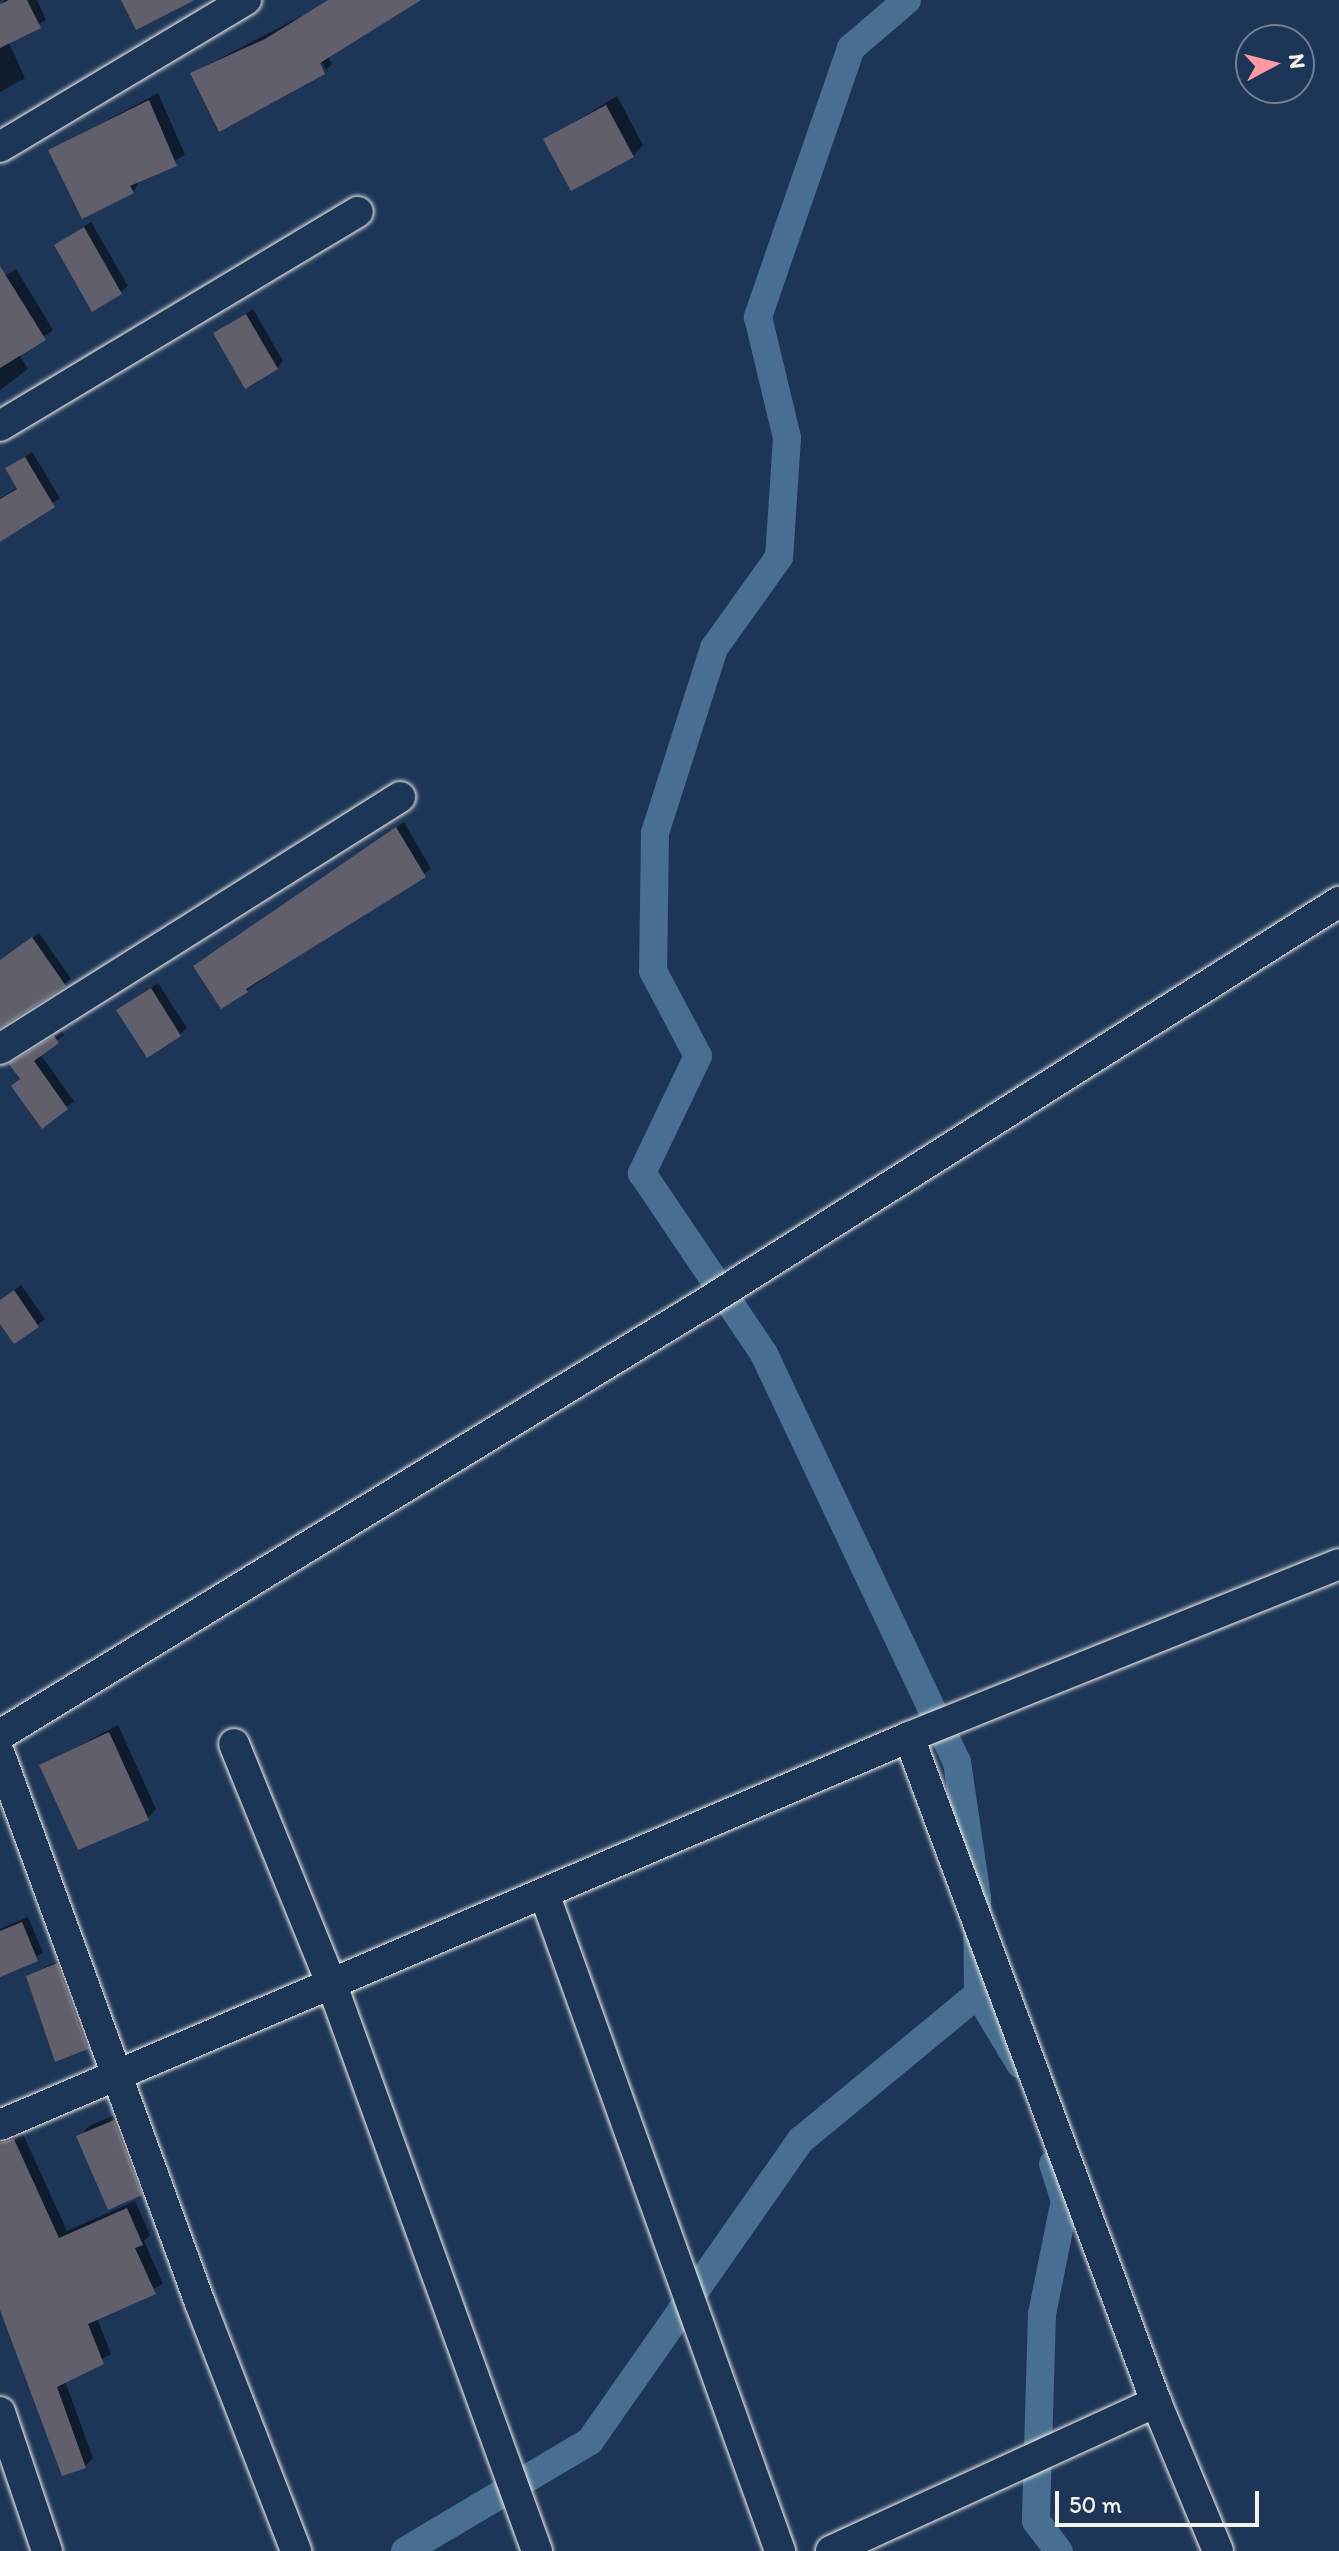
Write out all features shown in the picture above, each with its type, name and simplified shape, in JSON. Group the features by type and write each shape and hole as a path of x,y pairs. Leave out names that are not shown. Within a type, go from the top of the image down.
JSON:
{"street":[{"path":"0,147 246,0"},
{"path":"0,426 358,212"},
{"path":"0,1049 400,797"},
{"path":"0,1735 704,1304 1339,902"},
{"path":"0,2125 545,1896 909,1737 1339,1564"},
{"path":"909,1737 1156,2402 1218,2551"},
{"path":"234,1744 332,1985 537,2551"},
{"path":"0,1755 120,2076 200,2303 296,2551"},
{"path":"545,1896 780,2551"},
{"path":"831,2551 1156,2402"},
{"path":"0,2412 47,2551"}],"building":[{"path":"9,0 27,0 41,28 0,48 0,4"},
{"path":"121,0 195,0 136,30"},
{"path":"328,0 421,0 320,63 325,74 219,132 190,73 265,39"},
{"path":"149,100 177,166 130,186 134,193 82,219 48,150"},
{"path":"606,105 634,157 571,191 543,139"},
{"path":"84,227 122,294 92,312 54,245"},
{"path":"0,266 46,340 0,368"},
{"path":"246,314 278,369 245,389 213,333"},
{"path":"25,457 55,507 0,542 0,499 17,489 5,468"},
{"path":"396,827 426,877 246,989 248,992 221,1009 193,966"},
{"path":"32,937 66,986 0,1028 0,960"},
{"path":"151,988 181,1036 147,1058 116,1010"},
{"path":"54,1036 59,1043 34,1061 68,1109 42,1129 11,1086 20,1079 9,1064"},
{"path":"14,1290 39,1327 14,1344 0,1324 0,1300"},
{"path":"109,1732 149,1820 78,1850 39,1765"},
{"path":"22,1922 38,1961 0,1977 0,1931"},
{"path":"57,1963 88,2049 55,2062 26,1976"},
{"path":"114,2120 142,2195 108,2210 76,2136"},
{"path":"14,2139 59,2238 127,2208 143,2245 135,2248 156,2294 88,2324 104,2364 57,2387 86,2468 62,2476 0,2310 0,2143"}],"waterway":[{"path":"907,0 851,48 758,317 787,438 779,557 714,648 655,833 653,971 698,1056 642,1173 764,1354 957,1762 977,1897 978,1994 1020,2064"},
{"path":"405,2551 590,2441 801,2140 978,1994"},
{"path":"1053,2164 1065,2200 1042,2314 1036,2521 1059,2551"}]}
